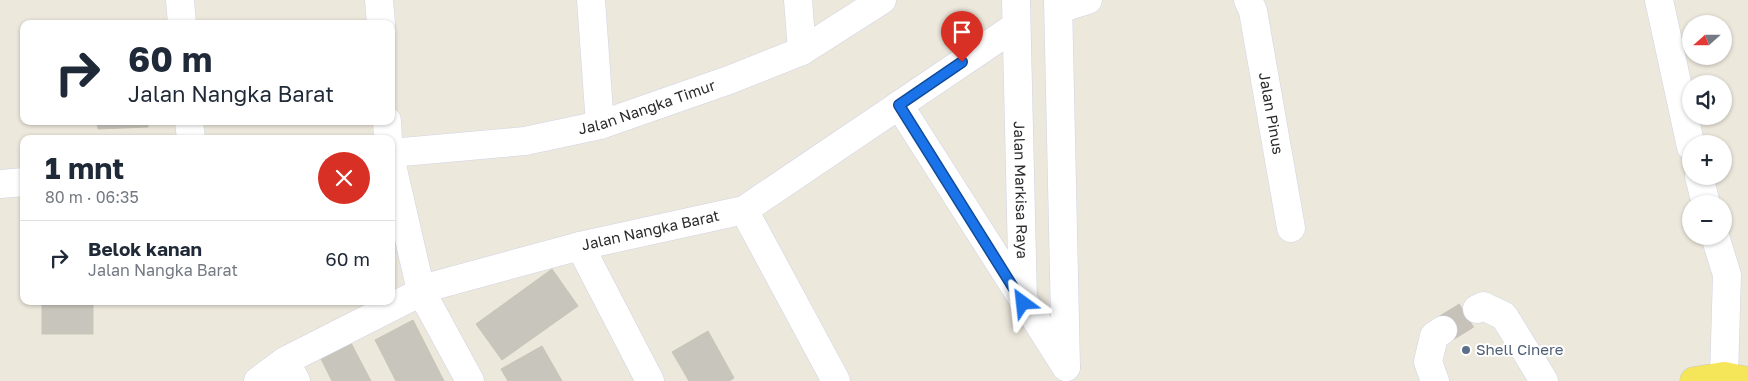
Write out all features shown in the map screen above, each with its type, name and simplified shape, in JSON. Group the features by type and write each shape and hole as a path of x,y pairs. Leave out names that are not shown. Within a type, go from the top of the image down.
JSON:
{"main road":[{"path":"1694,381 1736,379"}],"street":[{"path":"180,0 182,20"},
{"path":"379,0 381,20"},
{"path":"590,0 600,125"},
{"path":"798,0 802,51"},
{"name":"Jalan Nangka Timur","path":"395,153 525,142 600,125 728,80 802,51 882,0"},
{"path":"1070,374 1058,4 1088,0"},
{"name":"Jalan Pinus","path":"1248,0 1253,10 1291,228"},
{"path":"1659,0 1688,135"},
{"name":"Jalan Nangka Barat","path":"258,381 291,371 421,291 580,246 744,210 899,105 1016,13"},
{"name":"Jalan Markisa Raya","path":"1016,13 1023,303"},
{"path":"899,105 1023,303 1070,374"},
{"path":"395,178 421,291 470,381"},
{"path":"0,184 20,182"},
{"path":"744,210 836,381"},
{"path":"1719,245 1727,275 1736,379"},
{"path":"580,246 650,381"},
{"path":"1477,310 1483,306 1504,316 1544,381"},
{"path":"1434,381 1428,362 1434,336 1443,330"}],"building":[{"path":"98,125 148,125 148,127 98,129"},
{"path":"552,269 578,306 502,360 476,324"},
{"path":"42,305 93,305 93,334 42,334"},
{"path":"413,320 444,381 396,381 375,340"},
{"path":"708,331 734,378 729,381 689,381 672,352"},
{"path":"351,343 371,381 332,381 321,359"},
{"path":"542,346 562,381 508,381 501,369"}],"tunnel":[{"path":"1443,330 1477,309"}],"place":[{"name":"Shell Cinere","path":"1466,350"}],"route":[{"path":"962,62 899,105 1005,271 1023,303"}]}
